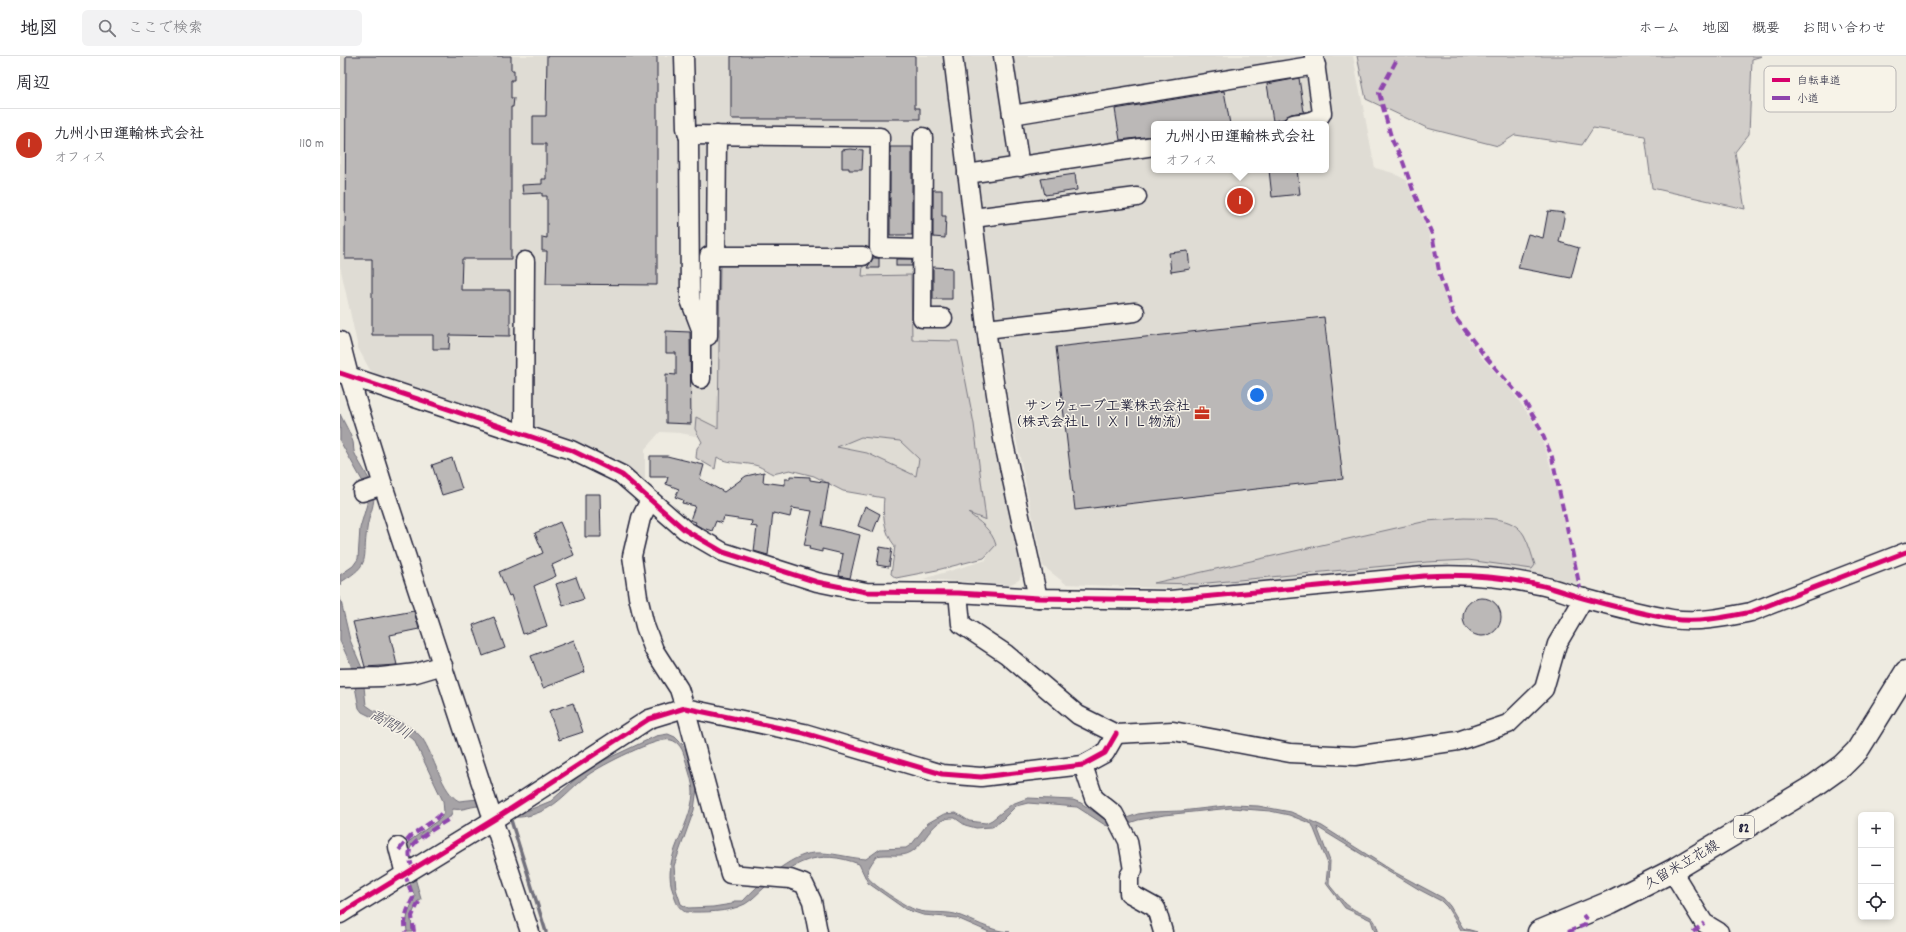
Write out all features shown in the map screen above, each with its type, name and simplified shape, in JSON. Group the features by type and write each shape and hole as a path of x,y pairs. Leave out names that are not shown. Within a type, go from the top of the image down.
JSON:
{"main road":[{"name":"久留米立花線","path":"1539,932 1611,902 1672,871 1814,786 1842,766 1856,751 1906,672"}],"street":[{"path":"684,56 686,128 688,135 690,300 701,329 705,379 709,256 863,256"},
{"path":"953,56 986,329 1003,439 1038,598"},
{"path":"1003,56 1020,168"},
{"path":"1012,115 1315,60 1322,113 1320,117 1310,121"},
{"path":"688,135 880,137 879,248 922,249"},
{"path":"716,135 716,255"},
{"path":"923,137 922,318 943,318"},
{"path":"968,174 1020,168 1151,146"},
{"path":"973,218 1137,197"},
{"path":"524,434 525,260"},
{"path":"986,329 1135,312"},
{"path":"340,341 345,375 374,488 443,665 496,811 530,932"},
{"path":"345,375 571,450 622,475 686,530 723,552 817,582 866,592 958,594 1038,598 1170,600 1459,574 1498,577 1533,584 1673,620 1724,618 1750,612 1906,552"},
{"path":"650,500 641,518 632,556 638,598 645,626 654,650 679,689 730,874 784,878 804,884 812,901 818,932"},
{"path":"958,594 961,624 1006,654 1078,715 1116,734 1173,730 1290,753 1355,756 1458,741 1508,724 1544,689 1557,644 1584,598"},
{"path":"340,678 381,677 416,673 443,665"},
{"path":"340,914 405,874 496,811 649,719 685,708 804,733 942,774 981,777 1084,765 1105,753 1116,734"},
{"path":"1084,765 1094,798 1114,814 1128,841 1133,870 1129,876 1129,893 1156,908 1162,932"},
{"path":"398,847 405,874"},
{"path":"1672,871 1704,923 1719,932"}],"shaded area":[{"path":"340,56 946,56 1024,569 1019,580 1009,585 923,579 986,560 991,548 973,528 711,439 680,433 660,432 645,449 645,485 441,398 381,377 370,370 358,348 340,266"},
{"path":"962,56 1353,56 1375,168 1393,173 1406,180 1429,234 1438,277 1453,318 1481,357 1509,387 1536,425 1546,451 1556,485 1578,584 1501,568 1474,564 1450,564 1202,588 1158,588 1066,584 1043,566 1011,415 999,346"},
{"path":"1357,56 1762,56 1752,59 1749,134 1735,152 1745,209 1652,188 1645,136 1593,128 1582,145 1515,135 1498,146 1427,128 1366,99"},
{"path":"720,266 863,266 862,276 911,275 912,340 958,341 974,424 986,520 968,513 988,530 996,545 984,558 937,570 896,578 891,574 895,546 886,529 883,510 884,498 843,491 814,476 790,470 773,474 758,466 725,461 717,457 715,469 696,458 697,448 702,442 695,429 696,417 718,428","holes":["861,437 900,441 919,459 916,476 867,453 837,447"]},
{"path":"1464,518 1497,519 1513,524 1524,535 1535,565 1532,569 1468,560 1427,562 1197,584 1154,583 1427,521"}],"water":[{"path":"340,414 352,438 355,454 371,485 374,496 368,525 364,560 362,565 351,576 341,582 340,585 340,575 353,566 358,559 360,528 367,504 367,494 363,482 340,441"},
{"name":"高間川","path":"340,597 350,640 362,668 366,705 417,732 426,745 443,782 453,797 459,801 478,799 510,813 529,810 551,801 580,775 594,765 656,736 668,734 675,737 686,748 697,788 694,810 674,866 676,889 681,904 688,908 713,907 732,904 734,901 743,901 757,887 785,864 805,855 827,853 866,859 880,849 906,848 912,844 928,823 944,814 956,813 969,821 986,823 1012,804 1028,798 1073,800 1081,803 1109,822 1118,821 1138,814 1152,812 1181,811 1234,805 1258,806 1291,812 1322,826 1396,873 1443,898 1450,906 1463,928 1477,932 1461,930 1447,907 1441,901 1420,890 1317,827 1330,861 1330,886 1350,907 1374,920 1378,930 1378,932 1375,932 1371,920 1345,908 1326,883 1328,864 1312,824 1289,815 1270,811 1231,808 1164,815 1138,820 1115,828 1105,825 1077,807 1028,803 1016,806 1000,822 992,827 976,828 965,825 955,818 941,821 930,831 917,848 911,852 903,855 877,856 869,868 867,875 874,883 897,900 916,910 955,914 995,930 1010,932 989,932 957,918 923,915 905,909 868,883 859,864 844,859 831,857 807,860 797,865 775,879 748,902 738,907 716,911 685,912 679,907 676,900 670,881 670,868 691,806 693,789 682,749 674,741 664,740 642,747 604,765 582,780 554,805 531,815 517,817 505,815 483,806 453,809 451,816 413,843 408,853 421,899 418,901 411,917 412,932 407,932 408,914 415,897 406,870 405,849 407,843 441,818 444,812 443,801 414,740 408,735 362,712 359,708 351,665 340,641"}],"building":[{"path":"346,56 511,56 511,70 514,70 514,80 511,80 511,98 514,98 513,107 511,107 511,259 462,259 461,290 510,290 510,336 450,335 449,349 433,349 433,335 372,335 372,259 345,259"},
{"path":"547,56 657,56 657,285 546,284 547,251 542,251 542,237 547,238 547,196 542,196 542,193 523,194 522,185 542,184 542,179 546,179 546,144 533,144 533,116 546,116"},
{"path":"731,56 915,56 915,108 920,108 920,119 731,119"},
{"path":"1299,78 1304,112 1291,114 1284,119 1273,121 1267,84"},
{"path":"1224,91 1229,121 1151,121 1151,136 1120,140 1115,109"},
{"path":"890,147 912,147 912,235 890,235"},
{"path":"842,150 863,150 862,170 849,170 849,168 842,168"},
{"path":"1269,173 1297,173 1300,194 1272,197"},
{"path":"1075,174 1077,190 1045,195 1041,179"},
{"path":"933,190 942,190 942,216 946,216 945,238 933,237"},
{"path":"1548,211 1565,213 1559,242 1579,248 1571,278 1518,268 1528,234 1543,238"},
{"path":"1188,251 1190,269 1171,272 1169,253"},
{"path":"873,258 879,258 879,268 867,268"},
{"path":"896,259 912,259 912,266 896,266"},
{"path":"933,267 952,268 952,299 933,299"},
{"path":"1324,317 1343,479 1075,510 1056,347"},
{"path":"666,331 690,332 691,424 666,423 666,374 676,375 676,353 666,353"},
{"path":"650,456 667,456 704,465 700,479 724,492 746,476 764,472 763,482 785,485 785,479 790,479 790,476 810,477 810,480 829,483 822,526 860,535 850,578 839,576 843,554 822,549 822,552 809,549 810,546 804,545 812,511 792,508 790,517 773,513 768,555 754,551 757,527 751,526 752,521 724,517 722,523 716,521 712,531 695,524 696,522 690,520 695,506 682,503 683,500 675,497 679,489 666,484 668,477 650,477"},
{"path":"452,458 462,489 442,495 432,465"},
{"path":"585,494 600,494 601,537 585,537"},
{"path":"865,506 880,514 873,532 858,526"},
{"path":"560,522 574,555 552,565 556,576 534,586 547,626 523,634 511,595 509,596 499,572 543,553 535,533"},
{"path":"880,547 892,549 889,567 877,565"},
{"path":"576,577 584,599 563,606 556,584"},
{"path":"1482,598 1492,601 1498,607 1501,617 1498,627 1492,633 1482,636 1472,633 1466,627 1463,617 1466,607 1472,601"},
{"path":"414,611 419,629 390,635 397,665 365,667 353,622"},
{"path":"494,617 505,648 483,656 473,625"},
{"path":"574,640 585,672 543,688 531,656"},
{"path":"573,703 583,732 559,740 549,711"}],"waterway":[{"path":"510,817 546,932"}],"marked path":[{"path":"1396,61 1379,93 1392,140 1403,162 1414,193 1432,234 1440,276 1454,316 1484,355 1525,402 1539,426 1552,457 1580,588"},
{"path":"399,850 410,837 438,817 443,811"},
{"path":"413,869 409,855 412,846 422,837 451,818"},
{"path":"405,874 413,898 406,914 406,932"},
{"path":"414,932 412,916 419,902"},
{"path":"1568,932 1585,925 1586,919 1583,915"},
{"path":"1693,932 1704,923"}],"cycle path":[{"path":"340,373 571,450 622,475 685,530 723,552 817,582 866,592 958,593 1038,598 1170,600 1424,576 1453,575 1496,578 1524,582 1545,586 1583,598 1638,612 1672,619 1692,620 1712,619 1751,612 1906,552"},
{"path":"340,914 498,817 649,719 685,708 804,733 942,774 981,777 1083,765 1105,753 1116,734"}],"place":[{"name":"九州小田運輸株式会社","path":"1240,201"},
{"name":"サンウェーブ工業株式会社 （株式会社ＬＩＸＩＬ物流）","path":"1202,413"}]}
